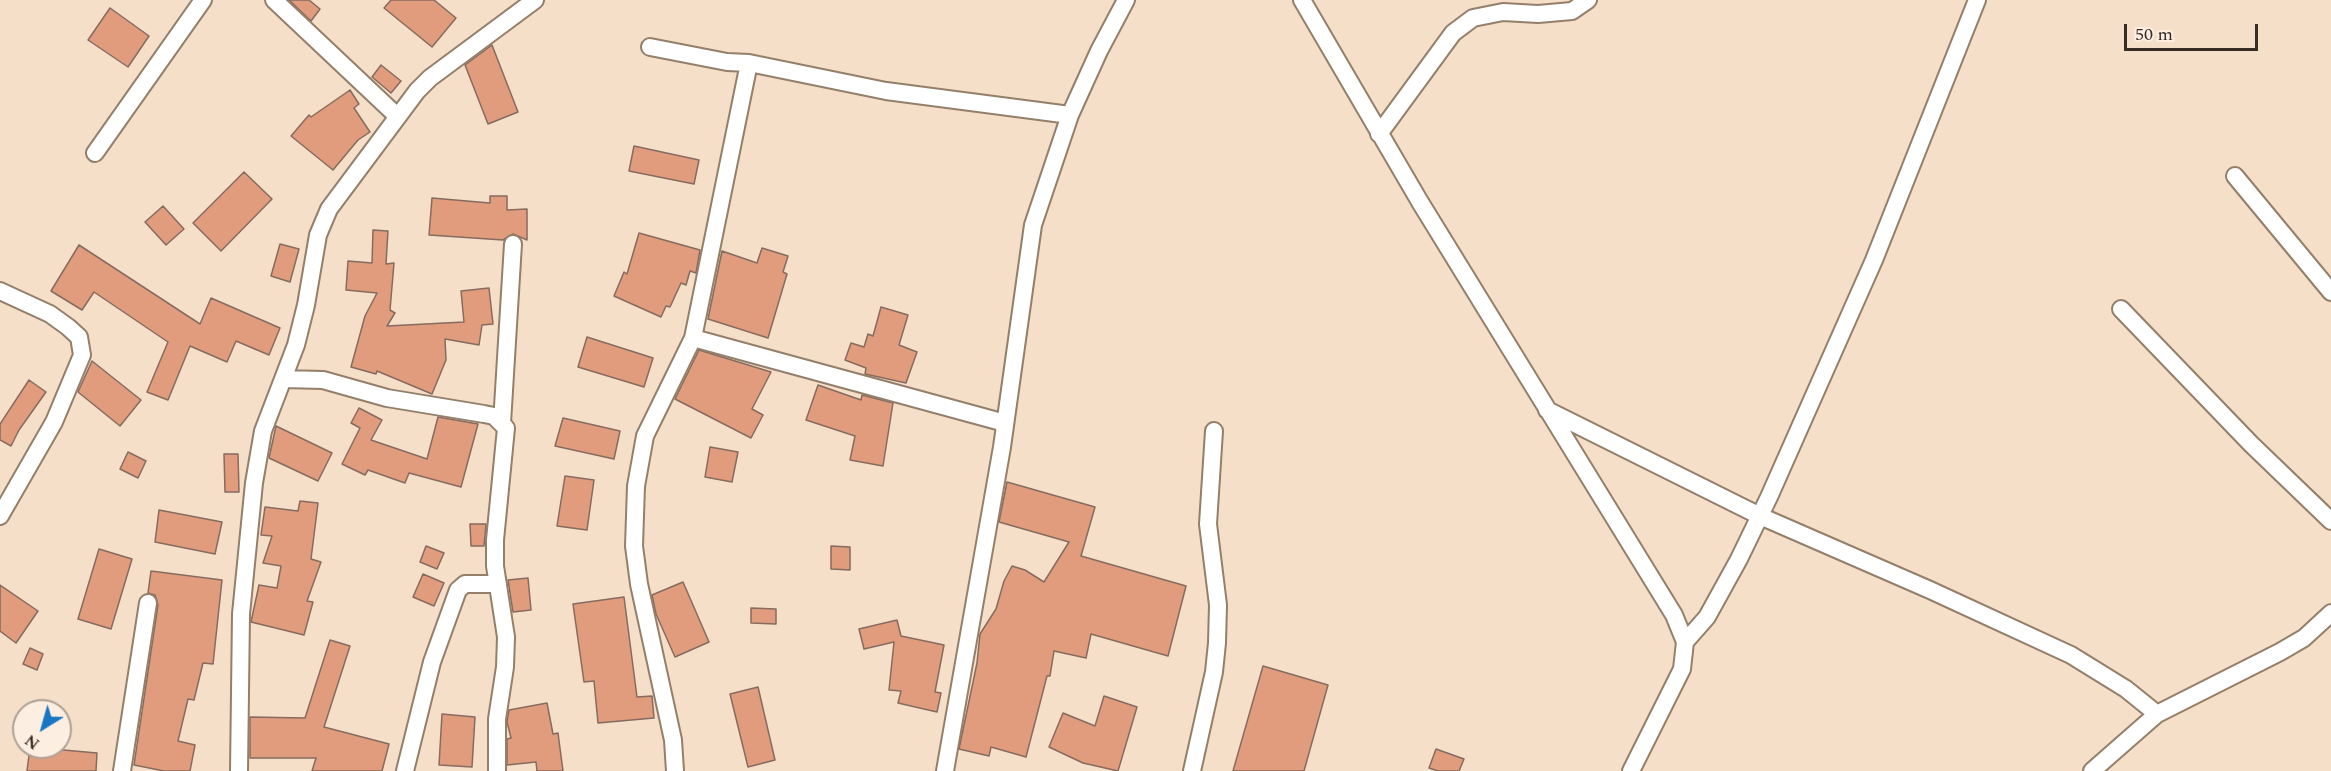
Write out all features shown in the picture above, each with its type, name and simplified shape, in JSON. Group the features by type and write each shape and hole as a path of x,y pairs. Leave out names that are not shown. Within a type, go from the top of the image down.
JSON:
{"street":[{"path":"95,153 203,0"},
{"path":"274,0 397,116"},
{"path":"239,771 241,614 254,483 263,432 284,380 306,305 318,235 323,221 397,116 430,78 535,0"},
{"path":"945,771 1005,423 1033,225 1070,115 1099,51 1126,0"},
{"path":"1302,0 1379,134 1674,615 1685,642 1682,669 1630,771"},
{"path":"1379,134 1454,33 1473,18 1503,12 1538,14 1572,11 1588,0"},
{"path":"1685,642 1707,617 1760,516 1874,260 1977,0"},
{"path":"650,47 727,62 749,63 886,91 1070,115"},
{"path":"675,771 673,740 639,584 634,546 636,486 645,436 693,338 749,63"},
{"path":"2235,176 2331,292"},
{"path":"498,771 497,719 505,666 506,637 495,566 498,497 507,436 502,423 513,244"},
{"path":"0,291 50,314 68,327 79,338 82,355 54,422 0,516"},
{"path":"2121,309 2251,444 2331,521"},
{"path":"693,338 1005,423"},
{"path":"284,380 323,380 387,398 494,416 502,423"},
{"path":"1546,409 1760,516 2071,655 2126,689 2157,714"},
{"path":"1192,771 1214,672 1217,643 1218,605 1208,524 1214,431"},
{"path":"405,771 432,662 458,590 465,584 498,584"},
{"path":"122,771 148,603"},
{"path":"2092,771 2157,714 2280,652 2304,638 2331,613"}],"building":[{"path":"289,0 309,0 320,9 311,21"},
{"path":"391,0 434,0 456,18 432,47 384,8"},
{"path":"110,8 149,36 128,67 88,40"},
{"path":"492,45 518,112 488,124 465,65"},
{"path":"381,65 401,81 391,93 372,77"},
{"path":"350,90 359,104 354,108 370,132 358,140 333,170 291,136 309,115 311,117"},
{"path":"634,146 699,160 694,184 629,171"},
{"path":"244,172 272,199 221,251 193,223"},
{"path":"490,196 507,196 507,210 527,209 527,240 513,234 503,240 429,235 432,198 490,203"},
{"path":"163,206 184,229 166,245 145,222"},
{"path":"373,230 388,231 386,264 394,263 390,310 395,313 387,326 464,322 461,291 489,288 493,324 482,325 479,345 445,339 446,360 432,394 377,371 376,374 351,367 365,316 377,293 346,290 348,261 372,263"},
{"path":"639,233 700,250 696,273 690,271 686,285 681,283 670,307 666,306 661,317 614,296 624,272 627,274"},
{"path":"280,244 299,249 290,282 271,276"},
{"path":"79,245 200,324 211,298 280,328 269,355 236,341 227,362 190,346 168,400 147,392 168,342 94,292 82,310 51,291"},
{"path":"762,248 788,256 783,272 787,274 768,338 708,319 722,251 757,263"},
{"path":"881,307 908,315 899,345 917,352 906,383 865,374 866,368 845,360 851,343 864,347 868,334 873,336"},
{"path":"587,337 653,358 644,387 578,367"},
{"path":"699,350 771,372 752,409 763,415 751,438 675,399"},
{"path":"92,361 141,400 120,426 78,392"},
{"path":"29,380 46,392 19,430 11,446 0,440 0,424"},
{"path":"818,385 861,400 862,395 893,403 883,466 850,460 855,436 806,420"},
{"path":"359,408 382,420 371,440 427,459 438,417 478,424 461,487 409,473 405,483 368,470 365,475 342,464 360,428 351,423"},
{"path":"563,418 620,431 614,459 555,446"},
{"path":"276,426 332,453 318,481 269,458"},
{"path":"710,447 738,452 732,482 705,477"},
{"path":"128,452 146,461 138,478 120,469"},
{"path":"224,454 238,454 239,492 225,492"},
{"path":"565,476 594,480 587,530 557,526"},
{"path":"1007,482 1095,507 1081,556 1186,586 1168,656 1091,634 1086,658 1054,651 1050,676 1047,676 1026,757 991,747 989,756 959,749 977,663 980,634 996,609 1004,581 1012,566 1025,570 1044,582 1069,542 999,522"},
{"path":"300,501 318,503 311,559 321,562 307,601 313,602 304,635 251,622 259,585 277,588 281,566 263,563 272,536 261,535 265,507 298,511"},
{"path":"159,510 222,522 215,554 155,542"},
{"path":"470,524 486,524 484,546 471,546"},
{"path":"426,546 444,553 437,569 420,562"},
{"path":"831,546 850,547 850,570 831,569"},
{"path":"99,549 132,559 111,629 78,619"},
{"path":"151,571 222,580 213,664 203,663 194,700 188,699 178,741 195,745 190,771 164,771 134,765 158,605 155,595 148,593"},
{"path":"423,574 444,583 434,606 413,597"},
{"path":"528,578 531,610 513,612 508,580"},
{"path":"683,582 709,642 675,657 656,614 652,595"},
{"path":"0,585 38,611 16,643 0,631"},
{"path":"624,597 637,697 652,696 654,718 598,723 594,681 584,682 573,604"},
{"path":"751,608 776,609 776,624 751,623"},
{"path":"897,620 901,636 944,645 935,692 941,693 937,712 898,703 901,691 889,690 894,642 864,649 859,629"},
{"path":"330,640 350,646 324,727 389,744 382,771 312,771 316,758 250,758 250,717 305,718"},
{"path":"30,648 43,654 37,670 23,664"},
{"path":"1263,666 1328,685 1304,771 1233,771"},
{"path":"758,687 775,760 748,767 730,694"},
{"path":"1104,696 1137,707 1118,771 1083,763 1049,747 1063,713 1095,726"},
{"path":"547,703 553,734 558,733 563,771 537,771 536,762 507,765 507,739 511,738 507,722 509,710"},
{"path":"442,714 475,717 472,767 439,765"},
{"path":"1436,749 1464,759 1459,771 1438,771 1429,768"},
{"path":"72,751 97,753 96,771 27,771 28,759 72,759"}]}
